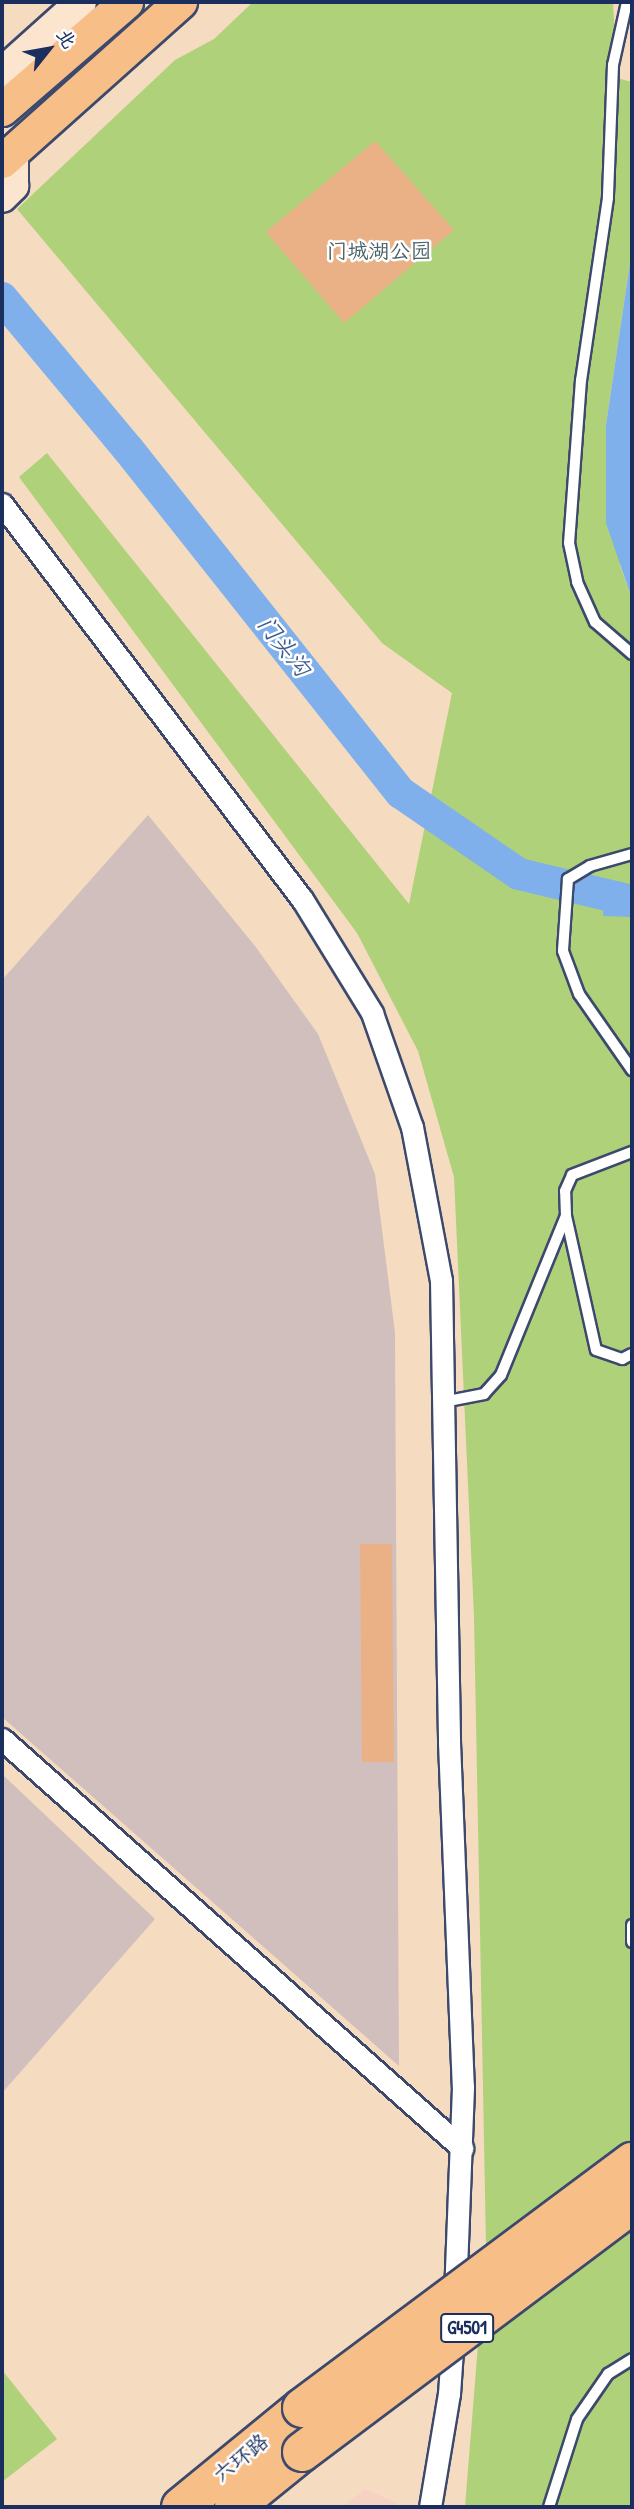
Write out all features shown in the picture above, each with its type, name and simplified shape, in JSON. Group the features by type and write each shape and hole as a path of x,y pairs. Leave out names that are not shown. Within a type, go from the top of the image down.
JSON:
{"highway":[{"name":"六环路","path":"181,2507 302,2408 632,2162"},
{"name":"G4501","path":"234,2507 302,2452 632,2204"}],"main road":[{"path":"2,109 125,2"},
{"path":"7,156 180,2"}],"street":[{"path":"2,73 81,2"},
{"path":"2,197 13,186 7,156"},
{"path":"2,504 302,899 372,1013 412,1127 441,1280 462,2148 449,2394 429,2507"},
{"path":"2,1739 462,2148"}],"lane":[{"path":"626,2 614,65 608,198 581,380 569,543 577,582 595,622 632,654"},
{"path":"632,855 590,866 568,879 565,908 565,965 579,994 632,1070"},
{"path":"632,1153 572,1175 565,1191 566,1216 596,1350 622,1359 632,1354"},
{"path":"443,1402 484,1394 501,1375 566,1216"},
{"path":"632,1925 632,1942"},
{"path":"549,2507 577,2419 608,2374 632,2359"}],"shaded area":[{"path":"148,815 255,946 318,1034 375,1174 395,1333 399,2066 2,1717 2,980"},
{"path":"2,1774 155,1919 2,2093"},
{"path":"365,2489 397,2503 396,2507 342,2507"}],"green space":[{"name":"门城湖公园","path":"253,2 613,2 617,78 632,82 632,249 606,425 620,565 632,599 632,886 610,883 632,892 632,2507 465,2507 486,2245 474,1616 454,1177 418,1051 357,933 19,477 47,453 409,904 452,693 382,643 17,209 175,60 214,39"},
{"path":"2,2370 57,2439 2,2482"}],"water":[{"path":"632,249 632,599 606,523 606,425"},
{"path":"606,882 632,886 632,917 603,916"}],"building":[{"path":"375,141 454,230 344,323 266,232"},
{"path":"360,1544 392,1544 394,1762 362,1762"}],"waterway":[{"name":"门头沟","path":"2,298 128,449 401,793 519,874 632,901"}]}
